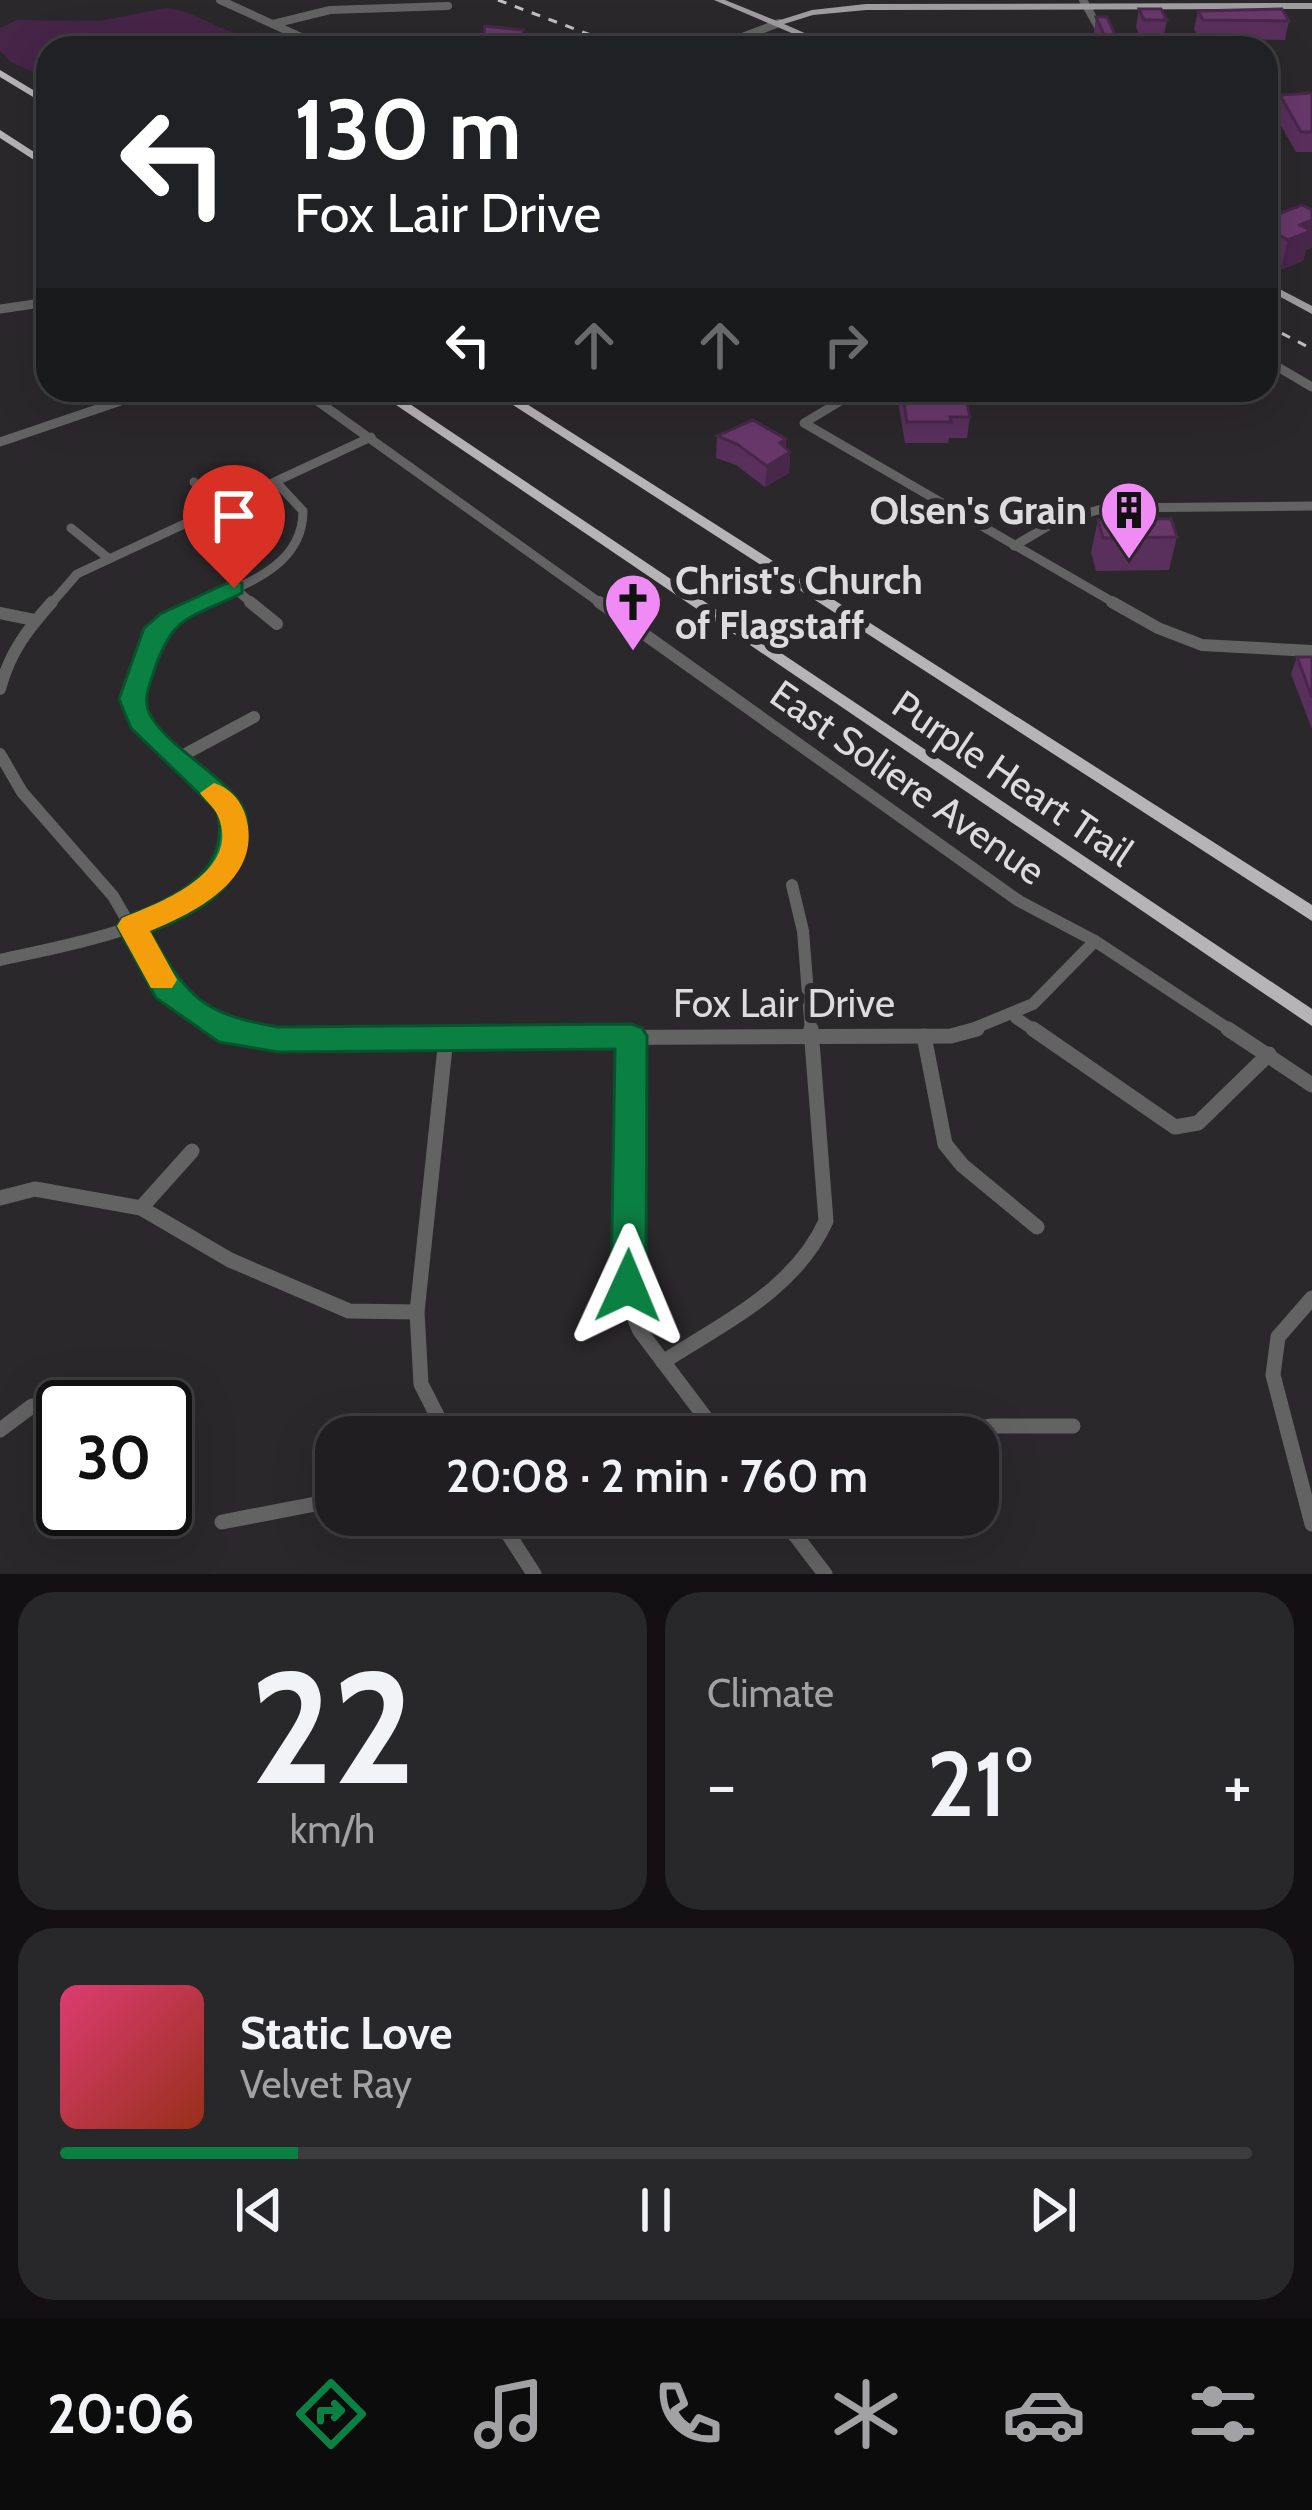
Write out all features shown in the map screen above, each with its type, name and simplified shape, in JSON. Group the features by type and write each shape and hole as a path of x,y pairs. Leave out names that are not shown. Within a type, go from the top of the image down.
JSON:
{"highway":[{"path":"0,73 36,96"},
{"path":"0,133 36,158"},
{"name":"Purple Heart Trail","path":"398,402 1312,1018"},
{"name":"Purple Heart Trail","path":"515,402 1312,914"}],"main road":[{"path":"718,0 809,36"},
{"path":"778,22 812,13 947,4 1312,6"},
{"path":"1278,292 1312,311"}],"street":[{"path":"220,0 298,36"},
{"path":"810,1 812,13"},
{"path":"1085,3 1101,32 1111,36"},
{"path":"272,24 331,10 448,6"},
{"path":"742,36 778,22"},
{"path":"0,310 36,304"},
{"path":"1278,367 1312,387"},
{"path":"0,442 118,402"},
{"name":"East Soliere Avenue","path":"320,402 1019,901 1095,941 1312,1085"},
{"path":"839,402 804,423 1159,628 1202,645 1312,651"},
{"path":"0,688 8,660 34,620 76,574 371,436"},
{"path":"194,482 220,507"},
{"path":"0,960 173,911 220,876 234,845 229,807 140,722 132,699 160,627 276,567 300,542 303,511 276,482"},
{"path":"1015,546 1053,523 1106,508 1312,506"},
{"path":"71,528 108,558"},
{"path":"234,588 277,624"},
{"path":"0,613 34,620"},
{"path":"178,758 254,717"},
{"name":"Fox Lair Drive","path":"0,754 22,792 84,856 132,926 167,989 219,1029 278,1040 951,1036 1016,1018 1068,975 1095,941"},
{"path":"663,1362 796,1272 820,1240 827,1198 803,931 792,885"},
{"path":"1016,1018 1175,1127 1198,1123 1269,1054"},
{"path":"631,1036 631,1311 704,1416"},
{"path":"924,1036 945,1144 962,1165 1037,1227"},
{"path":"437,1416 421,1384 418,1312 446,1038"},
{"path":"141,1208 192,1150"},
{"path":"0,1198 35,1190 141,1208 230,1260 349,1311 418,1312"},
{"path":"1312,1298 1278,1337 1274,1375 1312,1525"},
{"path":"0,1430 32,1406"},
{"path":"999,1426 1073,1426"},
{"path":"223,1522 315,1504"},
{"path":"510,1536 534,1574"},
{"path":"796,1536 825,1574"}],"shaded area":[{"path":"166,8 245,36 36,36 36,73 0,51 0,28 17,20 100,21"}],"building":[{"path":"1139,9 1161,9 1167,20 1144,20"},
{"path":"1282,9 1289,21 1203,20 1198,11"},
{"path":"1096,17 1107,17 1116,36 1105,36"},
{"path":"485,26 523,30 522,36 484,36"},
{"path":"1312,93 1312,132 1301,132 1280,95"},
{"path":"1302,205 1312,210 1312,220 1300,225 1311,231 1288,240 1278,235 1278,214"},
{"path":"904,402 967,402 970,417 950,417 951,422 907,422"},
{"path":"753,420 786,439 780,443 790,452 767,466 717,436"},
{"path":"1171,519 1177,537 1103,538 1098,520"},
{"path":"1297,657 1312,657 1312,697"}],"railway":[{"path":"498,0 593,36"},
{"path":"1278,331 1312,349"}],"slow traffic":[{"path":"162,980 132,926 188,903 220,876 234,845 234,826 229,807 214,793"}],"place":[{"name":"Olsen's Grain","path":"1129,561"},
{"name":"Christ's Church of Flagstaff","path":"633,653"}],"route":[{"path":"234,588 169,619 153,634 132,699 140,722 229,807 234,826 228,860 205,891 173,911 132,926 167,989 219,1029 278,1040 631,1036 628,1286"}]}
